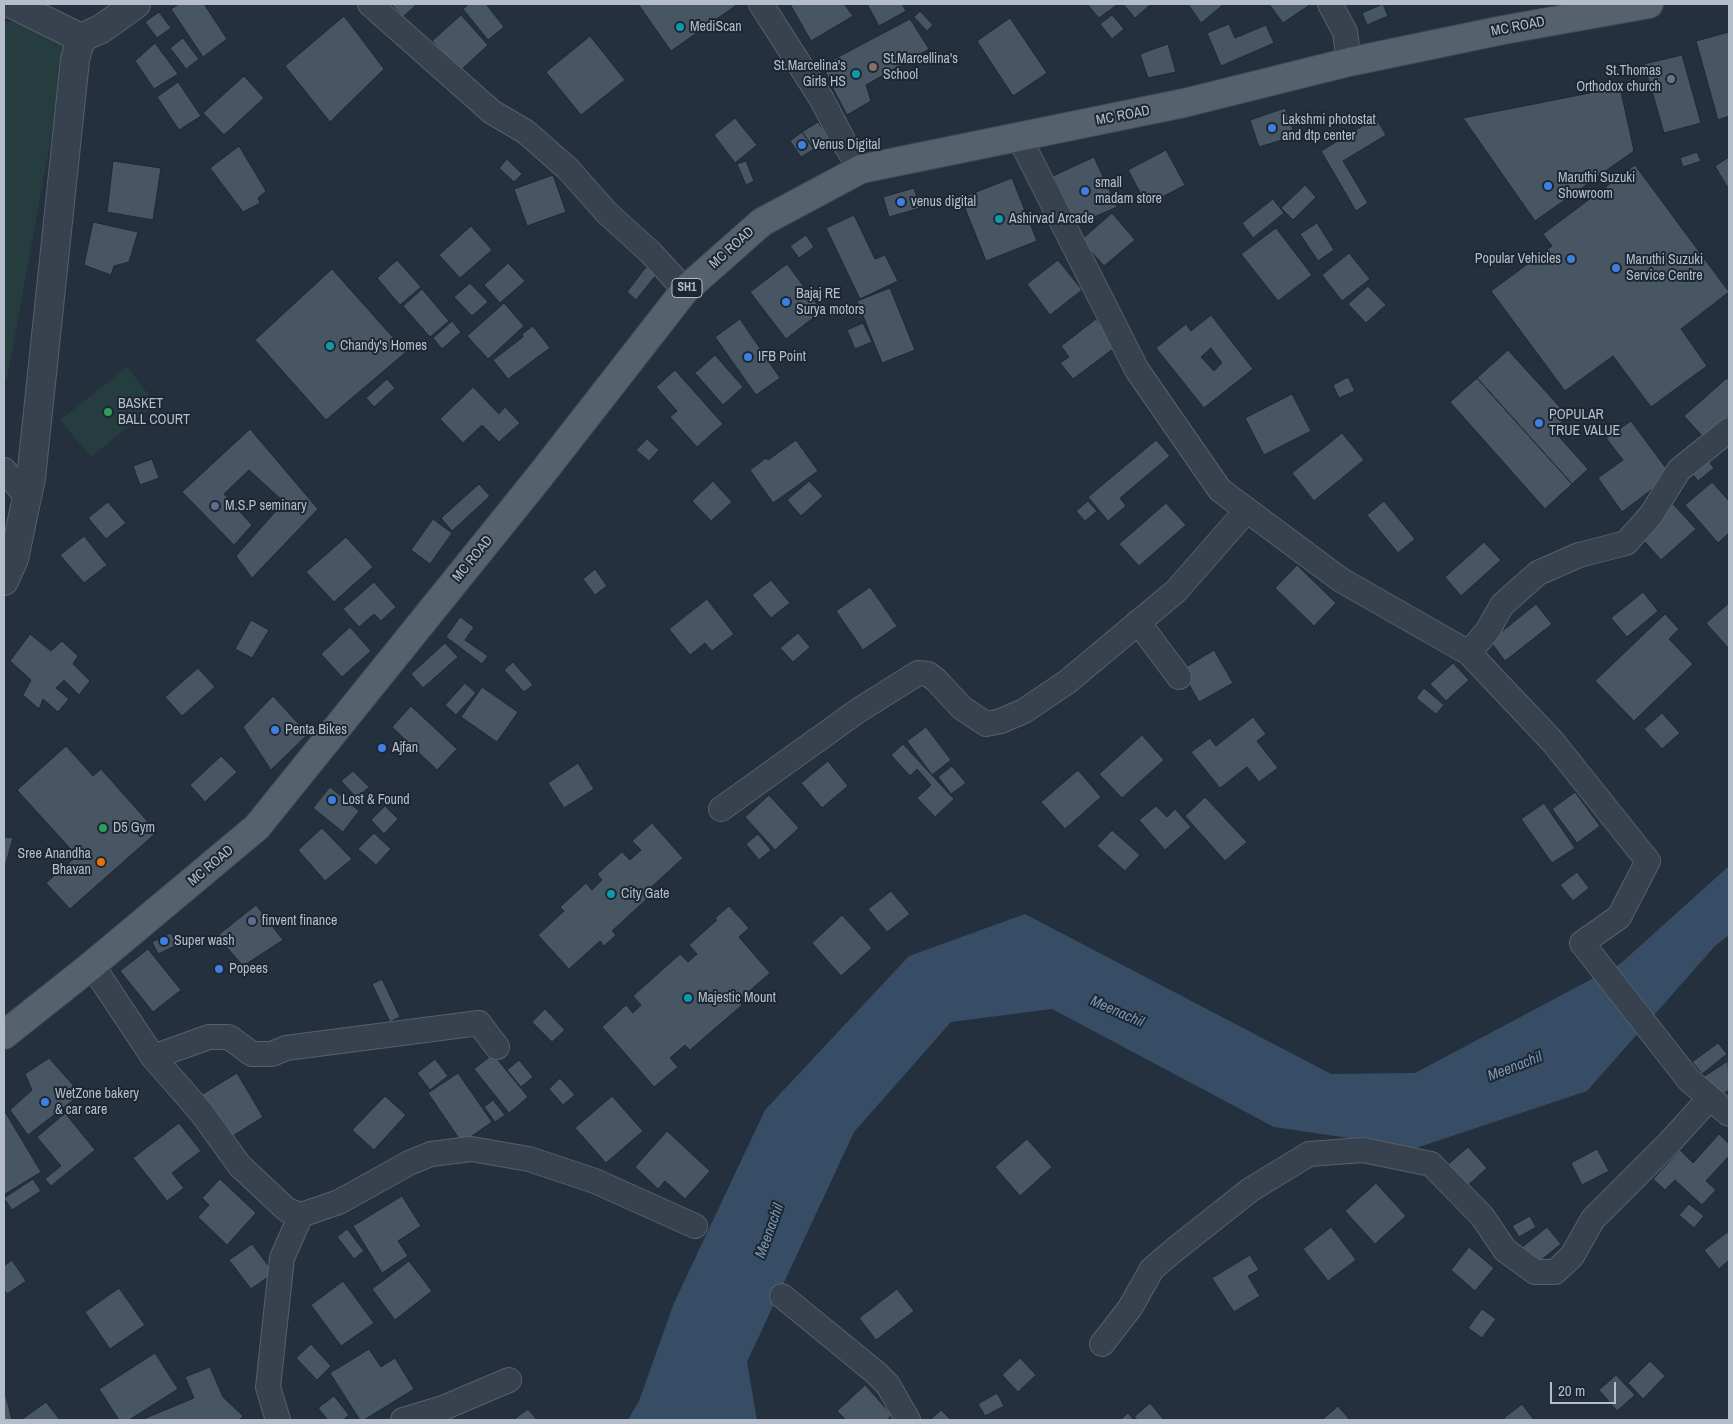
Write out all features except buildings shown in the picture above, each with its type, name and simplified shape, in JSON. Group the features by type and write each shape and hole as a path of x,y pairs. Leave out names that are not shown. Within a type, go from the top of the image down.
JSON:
{"main road":[{"name":"MC ROAD","path":"4,1035 92,965 257,827 540,476 685,290 762,222 861,169 1184,104 1349,62 1503,30 1649,4"}],"street":[{"path":"12,4 81,38"},
{"path":"4,581 14,559 31,478 75,60 81,38 101,28 136,4"},
{"path":"370,4 492,112 526,132 568,169 685,290"},
{"path":"762,4 821,98 845,144 861,169"},
{"path":"1330,4 1345,32 1349,62"},
{"path":"1019,137 1137,370 1220,490 1341,580 1469,653 1553,742 1648,861 1619,917 1582,943 1689,1080 1729,1114"},
{"path":"1469,653 1488,630 1502,605 1538,572 1580,555 1626,543 1651,515 1679,470 1729,430"},
{"path":"4,470 27,497"},
{"path":"721,809 859,710 918,673 928,674 936,680 962,708 986,724 1001,721 1024,711 1067,682 1176,591 1247,510"},
{"path":"1138,622 1179,677"},
{"path":"92,965 153,1057 201,1112 240,1166 287,1210 301,1215 340,1202 409,1163 431,1154 471,1149 529,1159 595,1181 695,1226"},
{"path":"153,1057 209,1037 229,1038 252,1054 272,1054 286,1048 479,1024 497,1048"},
{"path":"1102,1344 1130,1308 1152,1270 1173,1250 1250,1190 1309,1154 1363,1150 1431,1164 1482,1216 1505,1250 1535,1272 1554,1272 1572,1256 1593,1219 1668,1144 1710,1098"},
{"path":"278,1420 268,1387 282,1258 301,1215"},
{"path":"782,1296 876,1372 888,1385 908,1420"},
{"path":"403,1420 443,1408 509,1380"}],"green space":[{"path":"4,21 70,34 7,379 4,378"},
{"name":"BASKET BALL COURT","path":"127,367 156,404 91,457 60,420"}],"water":[{"name":"Meenachil","path":"1729,866 1729,935 1715,946 1587,1091 1416,1148 1274,1127 1052,1009 951,1022 854,1132 747,1362 757,1420 628,1420 639,1401 674,1303 765,1110 909,956 1025,914 1331,1074 1415,1073 1620,964"}],"place":[{"name":"MediScan","path":"680,27"},
{"name":"St.Marcellina's School","path":"873,67"},
{"name":"St.Marcelina's Girls HS","path":"856,74"},
{"name":"St.Thomas Orthodox church","path":"1671,79"},
{"name":"Lakshmi photostat and dtp center","path":"1272,128"},
{"name":"Venus Digital","path":"802,145"},
{"name":"Maruthi Suzuki Showroom","path":"1548,186"},
{"name":"small madam store","path":"1085,191"},
{"name":"venus digital","path":"901,202"},
{"name":"Ashirvad Arcade","path":"999,219"},
{"name":"Popular Vehicles","path":"1571,259"},
{"name":"Maruthi Suzuki Service Centre","path":"1616,268"},
{"name":"Bajaj RE Surya motors","path":"786,302"},
{"name":"Chandy's Homes","path":"330,346"},
{"name":"IFB Point","path":"748,357"},
{"name":"BASKET BALL COURT","path":"108,412"},
{"name":"POPULAR TRUE VALUE","path":"1539,423"},
{"name":"M.S.P seminary","path":"215,506"},
{"name":"Penta Bikes","path":"275,730"},
{"name":"Ajfan","path":"382,748"},
{"name":"Lost & Found","path":"332,800"},
{"name":"D5 Gym","path":"103,828"},
{"name":"Sree Anandha Bhavan","path":"101,862"},
{"name":"City Gate","path":"611,894"},
{"name":"finvent finance","path":"252,921"},
{"name":"Super wash","path":"164,941"},
{"name":"Popees","path":"219,969"},
{"name":"Majestic Mount","path":"688,998"},
{"name":"WetZone bakery & car care","path":"45,1102"}]}
